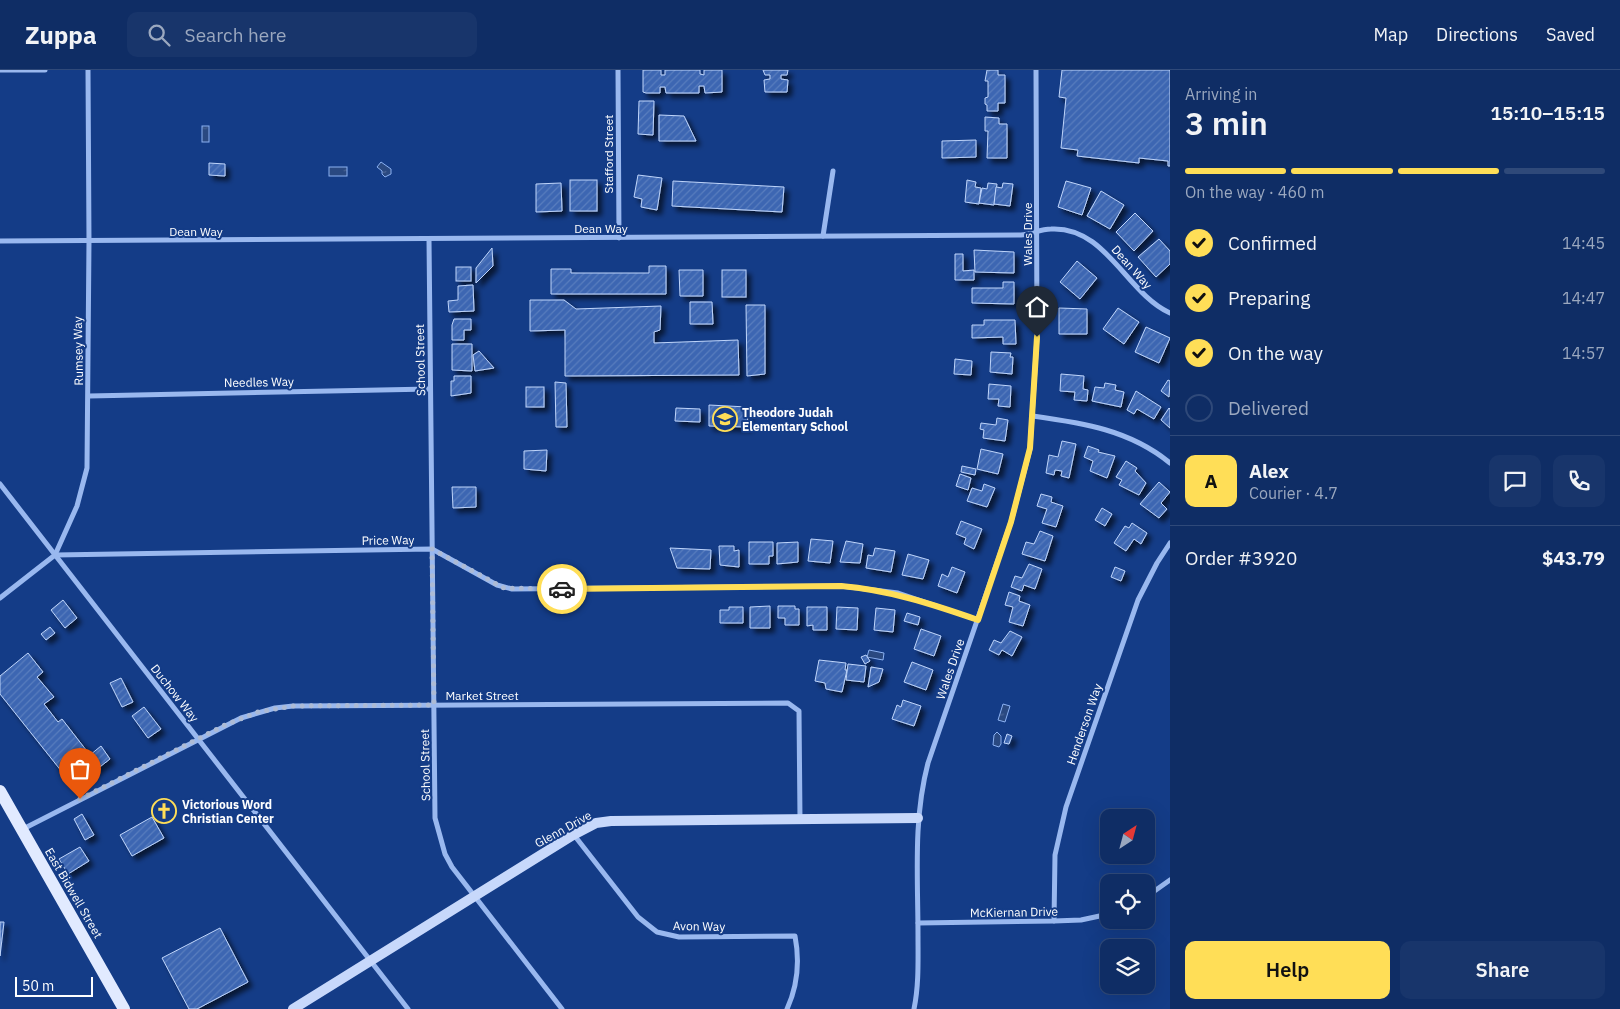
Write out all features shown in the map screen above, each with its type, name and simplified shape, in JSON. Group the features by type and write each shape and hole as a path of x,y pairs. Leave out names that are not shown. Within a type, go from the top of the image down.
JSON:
{"main road":[{"name":"East Bidwell Street","path":"0,791 124,1009"}],"street":[{"path":"0,70 45,70"},
{"name":"Rumsey Way","path":"0,598 55,555 78,506 83,486 88,450 89,396 87,320 89,241 88,70"},
{"name":"Stafford Street","path":"618,70 619,238"},
{"name":"Wales Drive","path":"914,1009 918,978 918,818 928,763 1022,486 1030,448 1037,337 1036,70"},
{"path":"823,236 833,171"},
{"name":"Dean Way","path":"0,241 1024,235 1052,228 1064,230 1092,242 1108,254 1146,298 1170,313"},
{"name":"School Street","path":"429,239 435,818 438,833 452,867 562,1009"},
{"name":"Needles Way","path":"89,396 430,389"},
{"path":"1033,416 1077,422 1115,432 1151,449 1170,463"},
{"name":"Duchow Way","path":"0,484 408,1009"},
{"name":"Henderson Way","path":"1054,921 1055,855 1066,807 1138,600 1152,570 1170,543"},
{"name":"Price Way","path":"55,555 432,549 497,585 512,589 841,586 898,593 978,620"},
{"name":"Market Street","path":"22,829 240,718 275,708 434,705 788,703 799,711 800,819"},
{"name":"Glenn Drive","path":"293,1009 474,896 596,823 611,821 918,818"},
{"name":"Avon Way","path":"574,835 638,917 657,932 679,937 795,936 798,965 797,980 787,1009"},
{"path":"1155,891 1170,880"},
{"name":"McKiernan Drive","path":"918,923 1081,920 1100,916"}],"water":[{"path":"202,126 209,126 209,142 202,142"},
{"path":"381,162 391,169 391,174 385,177 382,174 382,171 377,167"},
{"path":"329,167 347,167 347,176 329,176"},
{"path":"869,650 884,653 883,660 867,657"},
{"path":"1003,704 1010,706 1005,722 998,720"},
{"path":"997,732 1001,736 999,747 993,745 994,735"}],"building":[{"path":"643,70 661,70 661,75 665,75 665,70 700,70 700,74 704,75 704,70 722,70 722,92 705,93 704,86 699,86 699,93 666,93 665,87 660,87 660,93 646,93 643,92"},
{"path":"763,70 788,70 787,75 781,75 781,79 788,80 787,92 765,92 764,80 770,79 770,75 765,75"},
{"path":"987,70 998,70 998,75 1005,75 1005,103 998,103 998,111 987,111 987,105 985,104 985,98 988,97 988,81 985,81"},
{"path":"1062,70 1170,70 1170,166 1168,166 1168,161 1139,158 1139,163 1077,156 1078,150 1061,148 1066,98 1059,97"},
{"path":"639,101 654,101 653,135 638,134"},
{"path":"659,115 684,116 696,141 659,141"},
{"path":"985,117 999,118 999,124 1007,124 1007,158 987,158 988,131 985,131"},
{"path":"976,140 976,157 942,158 942,141"},
{"path":"209,163 225,164 225,176 209,175"},
{"path":"638,175 662,178 657,210 641,207 642,199 634,197"},
{"path":"570,180 597,180 597,211 570,211"},
{"path":"967,180 976,182 975,187 981,188 979,204 965,202"},
{"path":"673,181 784,187 782,212 672,206"},
{"path":"1066,181 1091,188 1082,215 1058,207"},
{"path":"561,183 562,211 536,212 536,184"},
{"path":"988,183 997,184 994,205 979,203 982,188 987,189"},
{"path":"1003,183 1013,184 1010,206 994,204 996,187 1002,188"},
{"path":"1101,191 1124,205 1110,229 1087,216"},
{"path":"1135,213 1153,231 1134,251 1116,232"},
{"path":"1159,239 1170,251 1170,264 1156,277 1138,257"},
{"path":"492,248 493,266 476,283 476,268"},
{"path":"974,250 1014,252 1014,273 975,272"},
{"path":"955,254 963,254 963,271 974,270 974,280 955,280"},
{"path":"1077,261 1097,278 1080,299 1060,282"},
{"path":"649,266 666,266 666,294 551,294 551,269 571,269 571,273 649,273"},
{"path":"456,267 471,267 471,281 456,281"},
{"path":"679,270 703,270 703,296 680,296"},
{"path":"722,270 746,270 746,297 722,297"},
{"path":"1003,282 1014,282 1014,304 972,303 972,288 1003,288"},
{"path":"473,285 474,311 449,312 448,301 458,300 458,286"},
{"path":"530,300 564,300 576,309 661,306 660,330 654,332 654,343 738,340 739,375 565,376 565,330 530,331"},
{"path":"690,302 712,302 713,324 690,324"},
{"path":"746,305 765,305 765,374 747,376"},
{"path":"1059,308 1087,309 1087,334 1059,334"},
{"path":"1118,308 1139,322 1124,344 1103,329"},
{"path":"454,319 471,319 471,330 464,330 464,340 452,340"},
{"path":"984,320 1015,320 1016,344 1003,344 1003,337 972,338 972,325 984,325"},
{"path":"1146,327 1170,338 1159,363 1135,352"},
{"path":"452,344 472,344 472,371 452,370"},
{"path":"479,351 494,368 475,371 473,355"},
{"path":"991,352 1011,353 1010,357 1013,357 1012,374 990,372"},
{"path":"955,359 972,361 971,375 954,374"},
{"path":"1061,374 1084,376 1083,389 1088,390 1087,401 1074,400 1075,392 1060,391"},
{"path":"454,376 471,376 471,393 451,396 451,381 454,381"},
{"path":"1168,380 1170,381 1169,397 1161,391"},
{"path":"555,382 566,383 567,427 556,427"},
{"path":"1105,383 1116,385 1115,390 1124,392 1121,407 1092,401 1095,387 1104,388"},
{"path":"989,384 1011,386 1010,407 998,406 999,399 988,399"},
{"path":"526,387 544,387 544,407 526,407"},
{"path":"1136,391 1161,407 1154,419 1137,409 1134,414 1127,410"},
{"path":"709,405 747,407 748,427 709,426"},
{"path":"676,408 700,409 700,422 675,421"},
{"path":"1170,409 1170,428 1161,420"},
{"path":"997,418 1008,420 1005,441 983,438 984,430 980,429 981,423 996,425"},
{"path":"1062,441 1076,444 1069,478 1061,476 1062,471 1055,470 1054,475 1046,473 1049,455 1058,457"},
{"path":"1088,446 1099,450 1098,452 1115,456 1107,478 1090,471 1093,461 1084,457"},
{"path":"981,449 1003,454 998,474 977,469"},
{"path":"547,450 546,471 524,469 524,451"},
{"path":"1126,461 1137,468 1135,471 1146,483 1139,495 1119,485 1122,480 1116,477"},
{"path":"962,466 976,469 975,475 961,472"},
{"path":"960,474 971,478 968,490 956,486"},
{"path":"1159,482 1170,492 1161,503 1167,509 1159,518 1140,504"},
{"path":"984,484 995,488 987,507 967,501 972,488 982,491"},
{"path":"452,487 476,487 476,507 453,508"},
{"path":"1041,494 1052,497 1051,502 1063,506 1056,527 1042,523 1047,509 1037,506"},
{"path":"1102,508 1112,514 1105,526 1095,520"},
{"path":"961,521 982,529 974,549 964,544 966,538 956,534"},
{"path":"1132,523 1147,533 1141,544 1134,539 1126,551 1114,543 1125,526 1129,528"},
{"path":"1040,531 1053,536 1045,561 1022,554 1026,542 1034,544"},
{"path":"811,539 833,541 830,563 808,561"},
{"path":"846,541 863,544 860,563 840,562"},
{"path":"749,542 773,542 773,556 769,556 769,564 749,564"},
{"path":"798,542 798,562 777,564 777,543"},
{"path":"719,546 734,546 734,551 739,550 739,567 720,565"},
{"path":"670,548 711,550 710,569 677,568"},
{"path":"875,548 895,551 891,572 866,568 868,555 873,556"},
{"path":"908,554 929,560 923,579 902,575"},
{"path":"1029,564 1042,569 1035,589 1024,585 1022,591 1011,587 1015,576 1022,578"},
{"path":"952,567 965,572 957,593 938,586 942,574 948,577"},
{"path":"1115,567 1125,571 1121,581 1111,577"},
{"path":"1009,592 1020,596 1019,601 1030,605 1023,626 1009,622 1013,607 1005,605"},
{"path":"63,600 77,618 65,628 51,610"},
{"path":"770,606 770,628 750,628 750,607"},
{"path":"778,606 795,606 795,609 799,609 799,625 785,625 785,618 778,618"},
{"path":"729,607 743,607 743,623 720,623 720,610 729,610"},
{"path":"807,607 827,607 827,630 813,630 813,625 807,626"},
{"path":"837,607 858,608 857,630 836,629"},
{"path":"876,608 895,610 893,632 874,630"},
{"path":"907,613 920,617 918,625 904,621"},
{"path":"50,627 55,633 46,640 41,634"},
{"path":"921,629 941,636 934,656 914,649"},
{"path":"1010,631 1022,637 1012,656 1002,650 999,655 989,650 994,640 1001,643"},
{"path":"28,653 43,672 37,677 54,697 44,704 58,722 62,719 90,755 101,746 110,759 74,787 0,694 0,676"},
{"path":"866,655 870,661 865,664 861,657"},
{"path":"819,660 846,663 845,670 847,670 842,692 826,689 825,683 815,681"},
{"path":"912,662 933,670 926,690 904,682"},
{"path":"848,664 866,666 864,682 846,680"},
{"path":"871,667 883,669 879,682 868,687"},
{"path":"121,678 133,702 122,707 110,683"},
{"path":"903,700 921,706 914,726 892,719 897,705 901,707"},
{"path":"144,707 161,729 148,738 132,716"},
{"path":"1007,734 1012,736 1009,744 1004,743"},
{"path":"82,814 94,835 85,840 74,819"},
{"path":"152,817 164,838 132,856 120,835"},
{"path":"80,847 89,861 68,874 59,859"},
{"path":"0,922 4,922 0,956"},
{"path":"220,928 248,982 197,1009 189,1009 162,958"}],"way so far":[{"path":"80,799 225,725 258,712 293,706 434,705 432,549 504,588 519,590 562,589"}],"place":[{"name":"Theodore Judah Elementary School","path":"725,419"},
{"name":"Victorious Word Christian Center","path":"164,811"}],"route":[{"path":"562,589 841,586 869,588 916,598 978,620 1022,486 1030,448 1037,337"}]}
